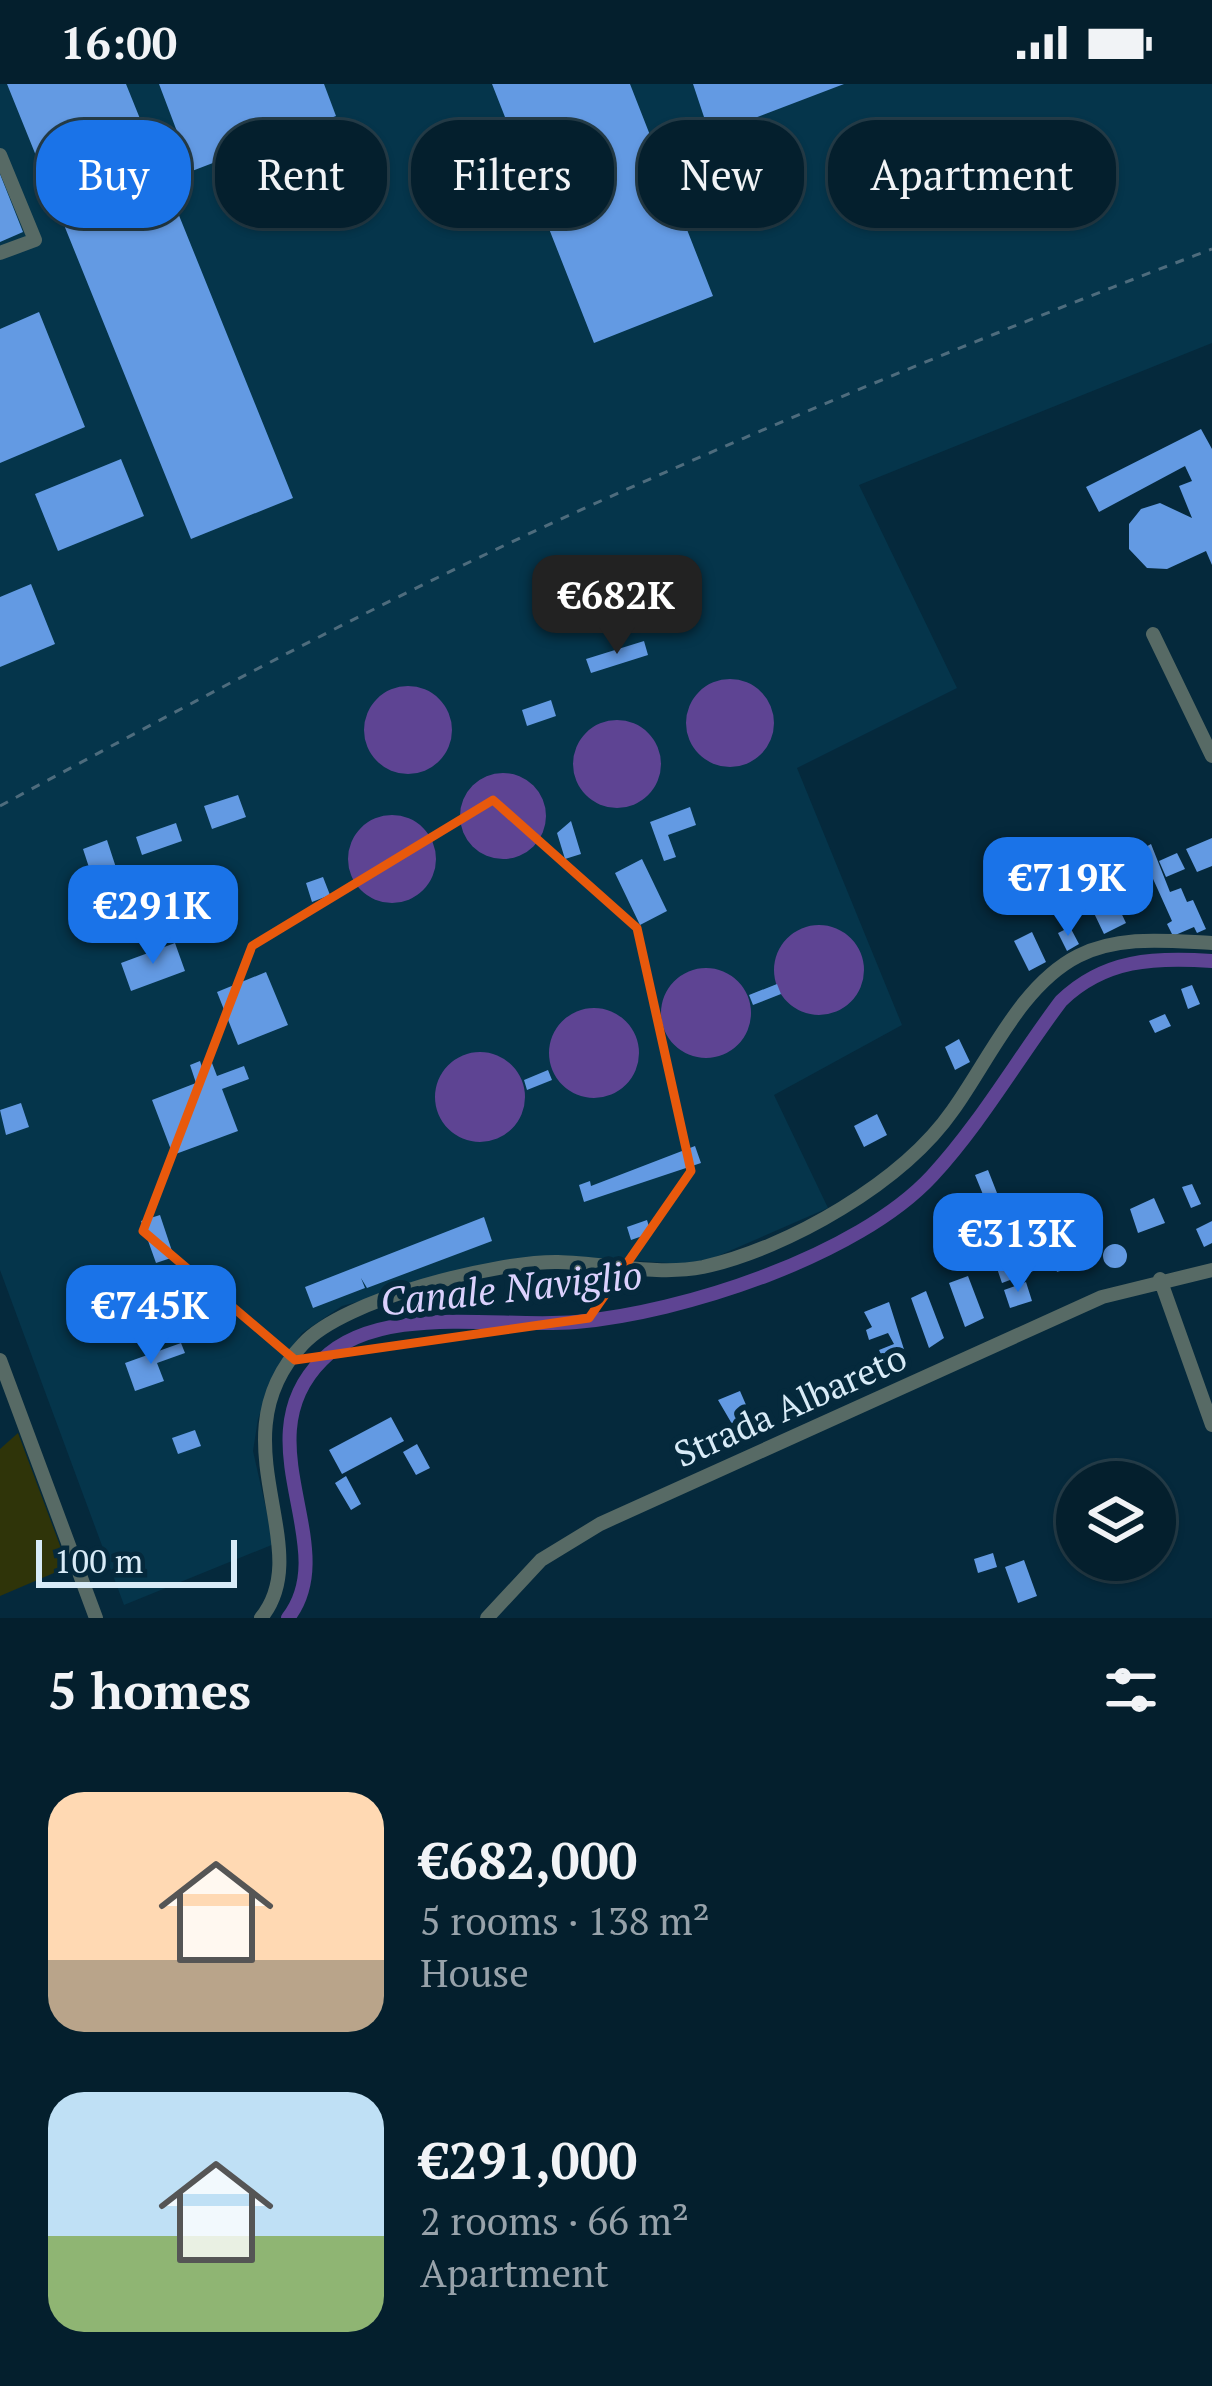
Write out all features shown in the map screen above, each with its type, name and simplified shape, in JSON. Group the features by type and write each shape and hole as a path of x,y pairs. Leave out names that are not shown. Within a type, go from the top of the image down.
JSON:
{"street":[{"path":"0,154 34,240 0,253"},
{"path":"1153,634 1212,755"},
{"path":"261,1618 279,1584 262,1448 270,1399 293,1354 332,1319 356,1307 513,1265 683,1269 745,1253 861,1196 912,1159 953,1111 1028,1001 1064,965 1091,950 1127,942 1212,944"},
{"name":"Strada Albareto","path":"487,1618 541,1560 600,1524 1102,1297 1160,1279 1212,1270"},
{"path":"1160,1279 1212,1426"},
{"path":"0,1360 96,1618"}],"path":[{"path":"0,806 226,685 572,514 992,333 1212,249"}],"highlighted area":[{"path":"493,800 637,928 691,1171 589,1318 295,1360 143,1231 252,946"}],"shaded area":[{"path":"0,84 1212,84 1212,343 859,485 957,688 797,768 902,1025 774,1095 828,1208 711,1259 684,1264 595,1258 444,1279 342,1306 302,1333 275,1372 258,1419 253,1451 274,1544 124,1605 0,1270"},
{"path":"730,679 761,692 774,723 761,754 730,767 699,754 686,723 699,692"},
{"path":"408,686 425,689 439,699 449,713 449,747 439,761 425,771 408,774 391,771 377,761 367,747 364,730 367,713 377,699 391,689"},
{"path":"617,720 634,723 648,733 658,747 658,781 648,795 634,805 617,808 600,805 586,795 576,781 573,764 576,747 586,733 600,723"},
{"path":"503,773 534,785 546,816 534,847 503,859 472,847 460,816 472,785"},
{"path":"392,815 423,828 436,859 423,890 392,903 361,890 348,859 361,828"},
{"path":"819,925 836,928 851,938 861,953 861,987 851,1002 836,1012 819,1015 802,1012 787,1002 777,987 774,970 777,953 787,938 802,928"},
{"path":"706,968 723,971 738,981 748,996 748,1030 738,1045 723,1055 706,1058 689,1055 674,1045 664,1030 661,1013 664,996 674,981 689,971"},
{"path":"594,1008 626,1021 639,1053 626,1085 594,1098 562,1085 549,1053 562,1021"},
{"path":"480,1052 512,1065 525,1097 512,1129 480,1142 448,1129 435,1097 448,1065"}],"green space":[{"path":"18,1433 68,1567 0,1596 0,1449"}],"building":[{"path":"7,84 126,84 141,120 36,120 36,156"},
{"path":"159,84 324,84 336,116 326,120 215,120 215,162 192,171 191,120 173,120"},
{"path":"492,84 630,84 644,120 638,120 638,228 686,228 713,296 594,343 549,228 614,228 614,120 506,120"},
{"path":"693,84 844,84 749,120 705,120"},
{"path":"0,174 23,232 0,242"},
{"path":"65,228 184,228 293,498 191,539"},
{"path":"39,312 85,427 0,463 0,329"},
{"path":"1201,429 1212,449 1212,565 1206,551 1167,569 1147,568 1129,549 1129,524 1141,509 1160,503 1192,518 1179,486 1192,481 1185,466 1099,512 1086,487"},
{"path":"121,459 144,516 58,551 35,494"},
{"path":"31,584 55,644 0,667 0,597"},
{"path":"644,641 648,655 591,673 586,659"},
{"path":"551,700 556,716 527,726 522,710"},
{"path":"238,795 246,817 212,829 204,806"},
{"path":"690,807 696,825 668,835 676,857 664,861 650,822"},
{"path":"571,821 581,854 565,859 557,833"},
{"path":"176,823 182,841 142,855 136,837"},
{"path":"1212,838 1212,866 1197,872 1186,849"},
{"path":"107,840 122,886 98,895 83,849"},
{"path":"1151,844 1170,892 1181,888 1187,902 1193,900 1206,929 1197,933 1194,927 1173,936 1167,924 1172,921 1140,850"},
{"path":"1177,853 1185,869 1166,877 1159,861"},
{"path":"642,859 667,911 640,925 615,873"},
{"path":"1138,871 1150,896 1129,905 1118,881"},
{"path":"181,876 190,904 181,907 172,879"},
{"path":"323,877 330,895 312,902 306,883"},
{"path":"1091,877 1096,886 1110,880 1113,887 1086,901 1077,885"},
{"path":"1114,898 1126,923 1104,934 1092,909"},
{"path":"118,914 123,930 111,935 105,919"},
{"path":"1070,927 1079,944 1067,951 1058,933"},
{"path":"1032,932 1046,962 1029,971 1014,941"},
{"path":"175,943 185,971 131,991 121,963"},
{"path":"266,972 288,1025 238,1045 217,992"},
{"path":"777,984 781,994 753,1005 749,995"},
{"path":"1192,985 1200,1004 1188,1009 1181,989"},
{"path":"1165,1014 1171,1026 1155,1033 1149,1021"},
{"path":"959,1039 970,1062 955,1070 945,1047"},
{"path":"200,1061 202,1067 212,1063 217,1076 244,1066 249,1079 222,1089 238,1131 173,1155 152,1100 196,1083 190,1065"},
{"path":"548,1070 552,1080 527,1090 524,1080"},
{"path":"21,1103 29,1127 6,1135 0,1110"},
{"path":"877,1114 887,1135 864,1147 854,1126"},
{"path":"695,1146 701,1163 584,1202 579,1185 590,1181 591,1186"},
{"path":"988,1170 997,1193 984,1197 975,1175"},
{"path":"1192,1184 1201,1204 1191,1208 1182,1187"},
{"path":"1154,1198 1165,1223 1138,1233 1130,1209"},
{"path":"160,1215 174,1257 156,1263 141,1221"},
{"path":"484,1217 492,1241 367,1288 361,1278 365,1288 313,1308 305,1287"},
{"path":"647,1220 651,1233 631,1240 627,1227"},
{"path":"1212,1221 1212,1243 1204,1247 1196,1229"},
{"path":"997,1235 999,1243 1023,1243 1036,1270 1002,1283 987,1239"},
{"path":"1072,1236 1082,1264 1057,1272 1048,1244"},
{"path":"1115,1244 1127,1256 1115,1268 1103,1256"},
{"path":"968,1276 984,1318 965,1327 949,1283"},
{"path":"1026,1282 1032,1301 1010,1308 1004,1290"},
{"path":"169,1287 179,1319 165,1323 155,1291"},
{"path":"926,1291 944,1338 929,1348 911,1298"},
{"path":"889,1302 908,1362 887,1369 879,1350 894,1344 888,1333 869,1340 866,1330 872,1327 864,1312"},
{"path":"181,1343 185,1353 157,1363 164,1381 135,1391 125,1363"},
{"path":"740,1391 753,1421 735,1429 718,1400"},
{"path":"391,1417 404,1441 342,1474 329,1450"},
{"path":"195,1430 201,1446 178,1454 172,1438"},
{"path":"417,1444 430,1468 416,1475 403,1452"},
{"path":"346,1476 361,1504 351,1510 335,1483"},
{"path":"993,1553 997,1567 978,1573 974,1559"},
{"path":"1024,1560 1037,1596 1018,1603 1005,1567"}],"waterway":[{"name":"Canale Naviglio","path":"288,1618 302,1590 306,1559 290,1458 290,1424 300,1391 322,1360 346,1342 408,1324 576,1322 619,1316 716,1293 815,1255 900,1205 932,1176 1061,1001 1077,987 1131,964 1212,961"}]}
